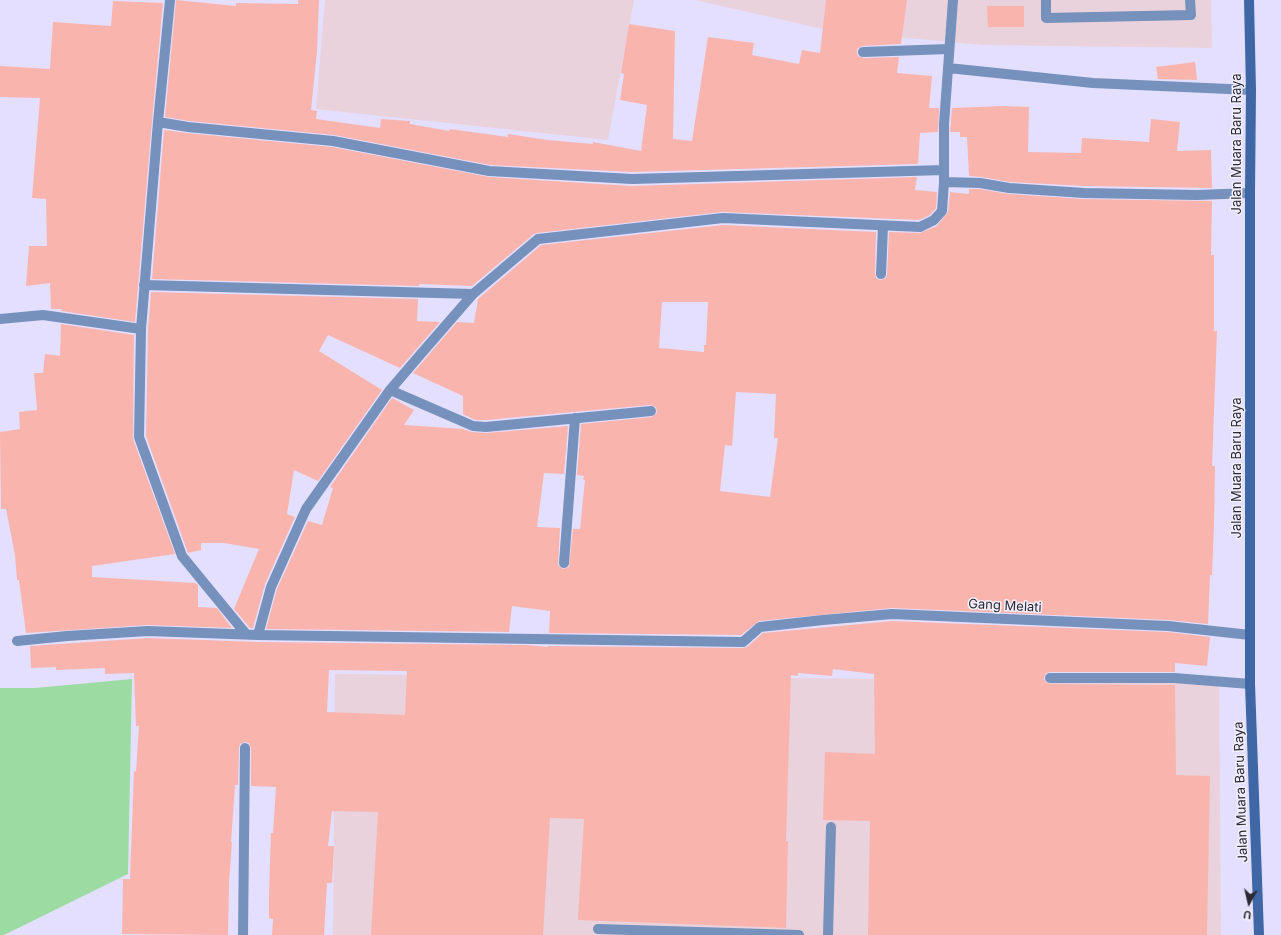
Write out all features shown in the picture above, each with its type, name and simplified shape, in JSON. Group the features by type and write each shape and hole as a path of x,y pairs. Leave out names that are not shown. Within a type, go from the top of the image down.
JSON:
{"street":[{"path":"170,0 144,285 141,329 139,438 182,556 246,634"},
{"path":"17,642 68,636 148,631 258,635 271,587 306,509 390,390 473,294 538,239 723,218 920,227 934,220 942,211 944,182 944,124 953,0"},
{"path":"1046,0 1046,18 1191,15 1190,0"},
{"name":"Jalan Muara Baru Raya","path":"1249,0 1251,90 1250,684 1259,935"},
{"path":"863,52 950,49"},
{"path":"948,68 1093,83 1251,90"},
{"path":"158,122 188,127 333,141 497,171 632,179 944,170"},
{"path":"944,182 980,183 1008,188 1084,193 1196,195 1250,193"},
{"path":"881,274 883,226"},
{"path":"144,285 473,294"},
{"path":"0,319 43,315 141,329"},
{"path":"390,390 473,426 486,427 651,411"},
{"path":"564,563 575,418"},
{"name":"Gang Melati","path":"258,635 743,642 760,628 824,620 892,614 1168,626 1250,635"},
{"path":"1050,678 1174,678 1250,684"},
{"path":"244,935 245,748"},
{"path":"828,935 831,827"},
{"path":"598,929 799,935"}],"shaded area":[{"path":"325,0 634,0 608,140 316,109"},
{"path":"695,0 1211,0 1212,48 983,45 832,31"},
{"path":"335,674 1219,682 1221,935 333,935"}],"green space":[{"path":"132,679 128,874 4,935 0,935 0,688 35,688"}],"building":[{"path":"176,0 236,6 236,3 298,4 298,0 319,0 317,51 311,110 317,111 316,119 380,128 381,119 410,121 410,124 449,131 450,129 508,137 508,134 547,140 593,144 593,142 641,151 647,105 620,100 624,74 621,73 629,24 675,31 673,139 692,141 708,37 754,43 752,55 799,64 802,50 820,53 826,0 907,0 901,44 862,46 857,49 857,53 858,56 863,58 899,57 897,73 932,76 929,108 939,108 938,132 920,133 918,164 632,172 490,165 334,135 189,121 165,117"},
{"path":"113,1 163,3 135,322 61,311 62,309 51,309 50,283 26,286 29,246 47,246 46,199 32,198 40,98 0,97 0,66 50,69 53,22 111,26"},
{"path":"987,6 1024,6 1024,27 988,27"},
{"path":"1195,62 1197,80 1158,79 1156,67"},
{"path":"1002,106 1029,107 1028,152 1081,153 1082,138 1149,142 1151,119 1180,122 1177,151 1211,150 1212,188 1084,186 1010,182 969,176 967,137 960,137 960,132 950,132 952,108"},
{"path":"164,130 332,147 489,177 632,186 917,177 915,190 937,192 936,208 930,215 919,220 722,212 537,233 472,286 152,279"},
{"path":"969,189 979,189 1009,194 1084,199 1212,201 1211,255 1214,255 1214,331 1217,331 1212,466 1215,466 1214,525 1208,624 1168,620 892,608 759,621 741,635 549,633 550,611 512,606 509,632 266,629 277,589 308,521 322,525 333,488 330,487 392,398 414,410 404,425 463,429 472,432 486,433 568,426 564,474 544,473 537,527 560,528 558,565 563,569 569,567 573,529 580,529 585,480 583,480 584,476 577,475 581,424 652,417 657,413 656,407 650,405 475,420 463,414 463,396 413,373 457,322 474,323 478,299 541,245 723,225 876,232 875,274 877,279 881,280 886,278 887,275 889,232 920,233 937,226 948,212 950,192 969,194","holes":["662,302 708,302 706,345 704,345 704,352 659,348","736,392 776,394 774,438 778,438 770,497 720,491 725,445 732,446"]},
{"path":"151,292 418,299 417,321 440,322 400,368 328,335 319,351 382,390 318,481 294,470 287,514 295,517 265,584 253,628 250,628 234,609 259,549 224,543 201,543 201,550 188,553 146,436 148,329"},
{"path":"61,324 134,335 133,439 175,554 92,566 92,577 195,583 198,585 198,607 217,608 232,628 148,625 26,633 19,580 17,580 15,555 6,509 1,509 0,432 20,429 19,412 37,410 34,373 43,373 45,354 60,356"},
{"path":"892,621 1168,632 1210,637 1207,666 1175,663 1175,672 1050,672 1046,673 1044,678 1045,682 1050,684 1175,685 1176,775 1210,776 1207,935 868,935 870,821 823,820 825,752 875,754 874,674 833,669 832,676 798,673 798,676 791,675 786,841 788,841 786,928 578,920 584,819 550,818 543,935 371,935 378,812 332,811 328,846 334,846 332,883 327,883 324,935 272,935 273,919 269,918 269,894 271,833 273,833 276,787 251,786 251,748 249,743 245,742 240,744 239,748 238,785 235,785 229,883 228,935 122,934 123,879 130,879 134,771 136,772 139,726 136,726 134,673 105,674 105,668 56,670 56,667 31,668 30,646 148,638 258,642 527,645 548,647 743,648 747,647 763,633","holes":["329,670 407,671 405,715 327,712"]}]}
